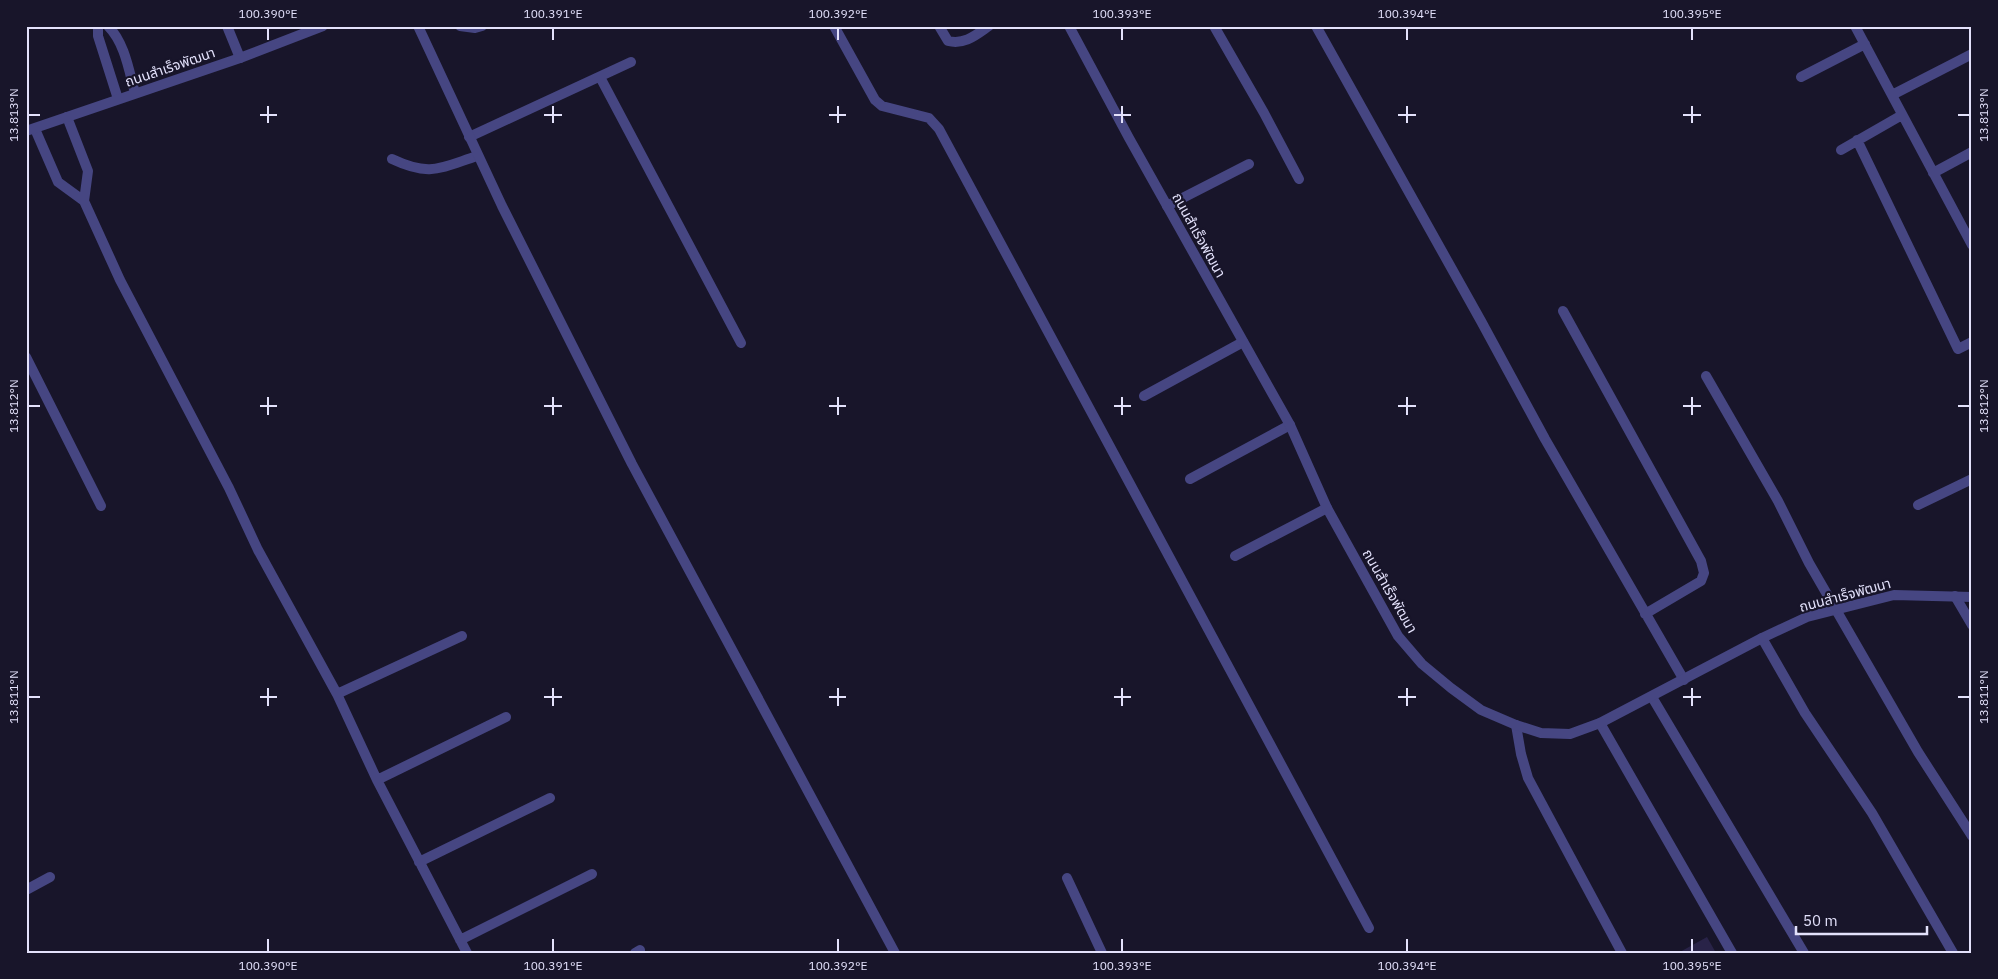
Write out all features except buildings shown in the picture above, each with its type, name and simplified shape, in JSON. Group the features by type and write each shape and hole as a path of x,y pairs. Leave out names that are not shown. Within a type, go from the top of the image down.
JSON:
{"street":[{"path":"98,26 98,36 118,99"},
{"path":"108,26 113,31 124,52 136,93"},
{"path":"227,26 240,58"},
{"name":"ถนนสำเร็จพัฒนา","path":"30,130 240,58 323,26"},
{"path":"418,26 477,156 632,464 895,953"},
{"path":"460,26 475,28 482,26"},
{"path":"834,26 875,100 882,106 929,118 938,129 1369,928"},
{"path":"939,26 948,40 956,43 967,40 989,26"},
{"name":"ถนนสำเร็จพัฒนา","path":"1069,26 1290,425 1327,508 1398,636 1422,664 1481,710 1541,733 1570,734 1600,723 1762,638 1807,617 1894,595 1972,596"},
{"path":"1214,26 1264,113 1299,180"},
{"path":"1316,26 1545,439 1684,680"},
{"path":"1855,26 1972,245"},
{"path":"1801,77 1865,44"},
{"path":"1892,95 1972,54"},
{"path":"469,137 631,62"},
{"path":"600,77 741,343"},
{"path":"1841,150 1902,115"},
{"path":"67,117 88,171 84,201"},
{"path":"30,130 58,182 84,201 120,280 229,488 258,550 337,694 377,780 467,953"},
{"path":"1858,140 1958,349 1972,342"},
{"path":"1933,172 1972,152"},
{"path":"392,158 419,170 437,169 477,156"},
{"path":"1167,206 1249,164"},
{"path":"1563,312 1701,561 1704,573 1702,581 1645,614"},
{"path":"1144,396 1243,342"},
{"path":"26,357 101,506"},
{"path":"1706,376 1778,501 1809,563 1918,752 1972,836"},
{"path":"1190,479 1290,425"},
{"path":"1918,505 1972,479"},
{"path":"1235,556 1327,508"},
{"path":"1955,596 1972,625"},
{"path":"337,694 462,636"},
{"path":"1762,638 1805,713 1872,813 1953,953"},
{"path":"1652,697 1804,953"},
{"path":"377,780 506,717"},
{"path":"1600,723 1732,953"},
{"path":"1516,725 1521,754 1528,778 1622,953"},
{"path":"419,862 550,798"},
{"path":"460,940 592,874"},
{"path":"26,890 50,877"},
{"path":"1067,878 1102,953"}]}
